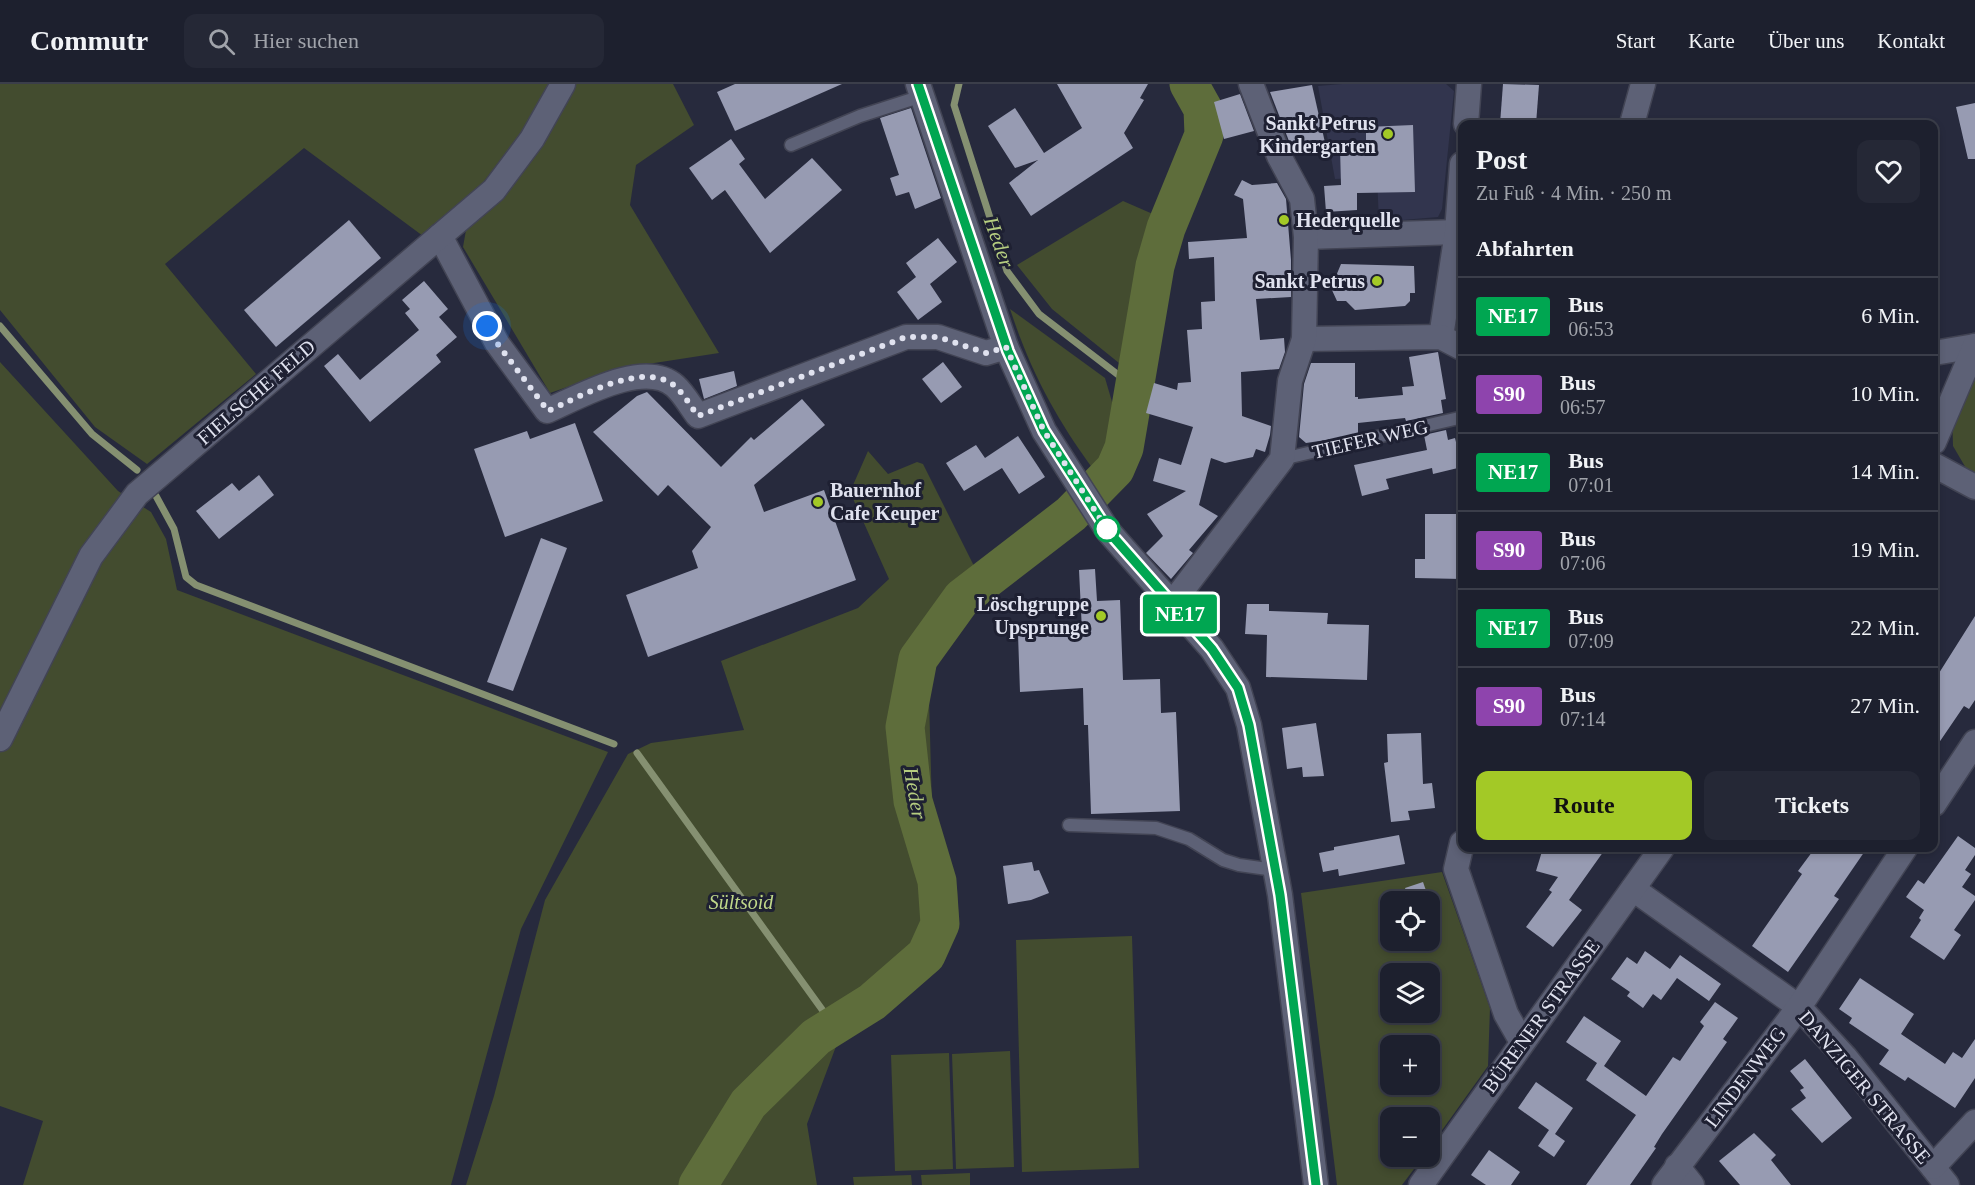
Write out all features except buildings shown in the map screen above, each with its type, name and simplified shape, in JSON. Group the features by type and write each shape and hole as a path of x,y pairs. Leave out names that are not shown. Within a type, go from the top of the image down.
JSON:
{"street":[{"name":"FIELSCHE FELD","path":"0,740 91,556 137,494 494,190 532,139 562,84"},
{"path":"1171,605 1282,459 1290,381 1304,339 1306,237 1302,199 1279,156 1251,84"},
{"path":"1466,120 1469,84"},
{"path":"1633,120 1642,84"},
{"path":"920,90 1006,347 1044,431 1100,520 1171,605 1212,649 1238,688 1249,725 1275,870 1305,1082 1316,1185"},
{"path":"1304,339 1452,343 1458,218"},
{"path":"1306,237 1457,232"},
{"path":"440,236 497,343 548,411 603,387 638,376 656,378 675,386 698,416 906,337 938,337 986,353 1006,347"},
{"path":"1938,352 1975,346"},
{"path":"1938,433 1975,346"},
{"path":"1938,467 1975,487"},
{"path":"1938,798 1975,742"},
{"path":"1460,852 1456,869 1506,1014 1522,1042"},
{"name":"BÜRENER STRASSE","path":"1421,1185 1659,852"},
{"name":"LINDENWEG","path":"1678,1179 1799,1007 1902,852"},
{"name":"DANZIGER STRASSE","path":"1633,889 1799,1007 1845,1057 1940,1176"},
{"path":"1940,1176 1975,1122"}],"lane":[{"path":"791,145 920,90"},
{"name":"TIEFER WEG","path":"1282,459 1458,418"},
{"path":"1069,825 1156,828 1189,839 1223,860 1239,865 1275,870"}],"shaded area":[{"name":"Sankt Petrus Kindergarten","path":"1446,84 1454,91 1442,209 1438,217 1379,222 1377,177 1335,179 1318,86"}],"green space":[{"path":"0,84 549,84 521,133 482,184 423,236 304,148 165,264 256,374 147,464 95,427 0,310"},
{"path":"574,84 673,84 694,125 636,165 630,205 719,353 622,368 550,393 463,247 466,230"},
{"path":"1123,201 1162,218 1144,264 1132,347 1124,367 1052,309 1017,265"},
{"path":"1010,309 1105,378 1115,412 1104,456 1093,469 1055,412 1035,373"},
{"path":"1975,361 1975,477 1970,475 1953,446 1952,412"},
{"path":"0,362 118,491 151,512 166,539 177,590 608,752 521,929 451,1185 23,1185 43,1121 0,1106"},
{"name":"Sültsoid","path":"868,451 888,474 917,462 923,464 976,570 951,586 930,613 953,593 976,596 928,661 932,808 957,888 959,927 933,971 838,1041 807,1124 817,1185 466,1185 494,1096 545,900 628,754 651,743 744,730 721,661 858,608 889,579 850,492"},
{"path":"1442,872 1490,1008 1488,1066 1440,1133 1440,1107 1380,1107 1380,1167 1416,1167 1402,1185 1337,1185 1301,893"},
{"path":"1132,936 1139,1168 1022,1172 1016,940"},
{"path":"1010,1051 1014,1167 956,1169 952,1054"},
{"path":"949,1053 953,1169 895,1171 891,1055"},
{"path":"970,1173 970,1185 922,1185 921,1175"},
{"path":"911,1175 912,1185 854,1185 853,1177"}],"waterway":[{"name":"Heder","path":"959,84 954,105 1007,271 1039,314 1134,387"},
{"name":"Heder","path":"698,1185 748,1104 816,1037 872,1002 926,955 940,924 937,881 913,801 905,727 918,659 962,598 1071,514 1115,469 1124,448 1155,266 1166,228 1204,135 1203,109 1189,84"},
{"path":"0,326 92,434 137,470"},
{"path":"156,496 174,529 186,577 196,585 614,744"},
{"path":"637,753 834,1026"}],"bus line":[{"name":"NE17","path":"918,84 1008,351 1044,431 1108,531 1212,649 1238,688 1249,725 1280,895 1316,1185"}],"place":[{"name":"Sankt Petrus Kindergarten","path":"1388,134"},
{"name":"Hederquelle","path":"1284,220"},
{"name":"Sankt Petrus","path":"1377,281"},
{"name":"Bauernhof Cafe Keuper","path":"818,502"},
{"name":"Löschgruppe Upsprunge","path":"1101,616"}],"route":[{"path":"487,326 548,411 603,387 638,376 656,378 675,386 698,416 906,337 938,337 986,353 1006,347 1044,431 1108,531 1107,529"}]}
